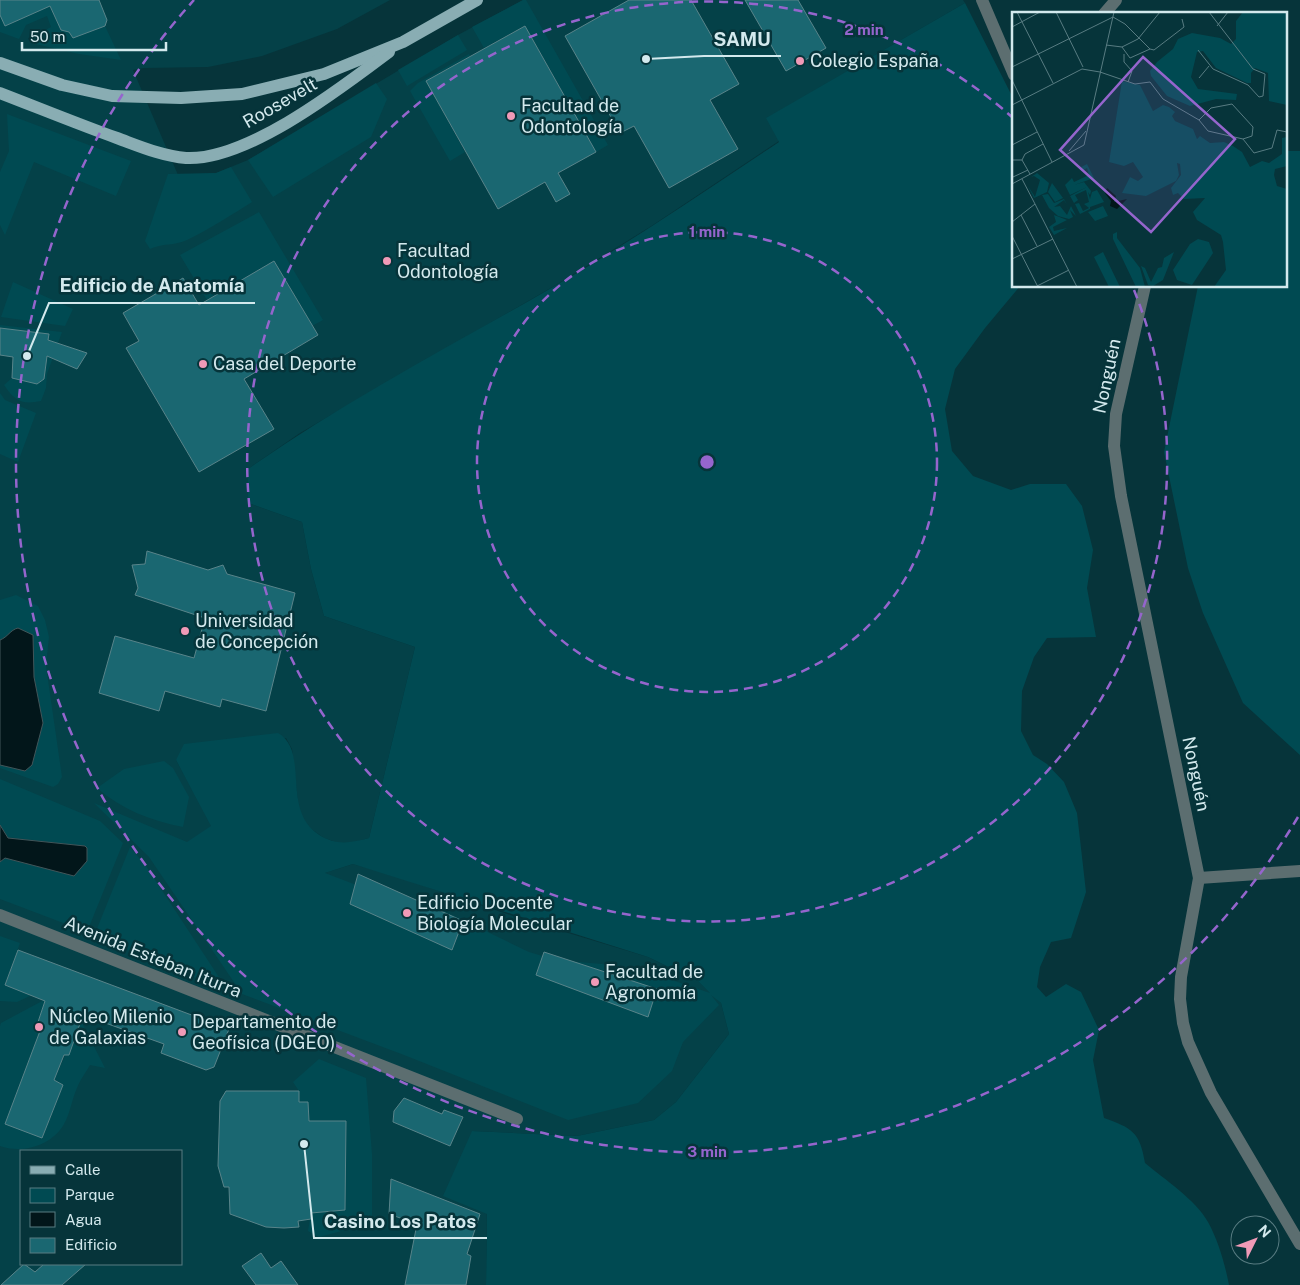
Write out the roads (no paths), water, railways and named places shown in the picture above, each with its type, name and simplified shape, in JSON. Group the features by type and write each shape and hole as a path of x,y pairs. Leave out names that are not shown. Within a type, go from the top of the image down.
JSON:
{"main road":[{"name":"Roosevelt","path":"0,63 88,92 156,98 218,96 260,91 324,74 402,42 476,0"},
{"name":"Roosevelt","path":"0,94 161,153 188,158 204,157 266,134 333,94 402,42"}],"street":[{"path":"982,0 1010,56"},
{"path":"1106,12 1116,0"},
{"name":"Nonguén","path":"1145,288 1120,390 1114,446 1121,496 1199,878 1181,977 1180,999 1188,1042 1211,1093 1300,1244"},
{"path":"1199,878 1300,871"},
{"name":"Avenida Esteban Iturra","path":"0,915 517,1119"}],"water":[{"path":"18,628 33,635 34,677 43,723 32,765 25,771 0,765 0,640"},
{"path":"0,825 8,838 85,846 87,848 87,861 74,876 5,858 0,862"}],"place":[{"name":"SAMU","path":"646,59"},
{"name":"Colegio España","path":"800,61"},
{"name":"Facultad de Odontología","path":"511,116"},
{"name":"Facultad Odontología","path":"387,261"},
{"name":"Edificio de Anatomía","path":"27,356"},
{"name":"Casa del Deporte","path":"203,364"},
{"name":"Universidad de Concepción","path":"185,631"},
{"name":"Edificio Docente Biología Molecular","path":"407,913"},
{"name":"Facultad de Agronomía","path":"595,982"},
{"name":"Núcleo Milenio de Galaxias","path":"39,1027"},
{"name":"Departamento de Geofísica (DGEO)","path":"182,1032"},
{"name":"Casino Los Patos","path":"304,1144"}]}
